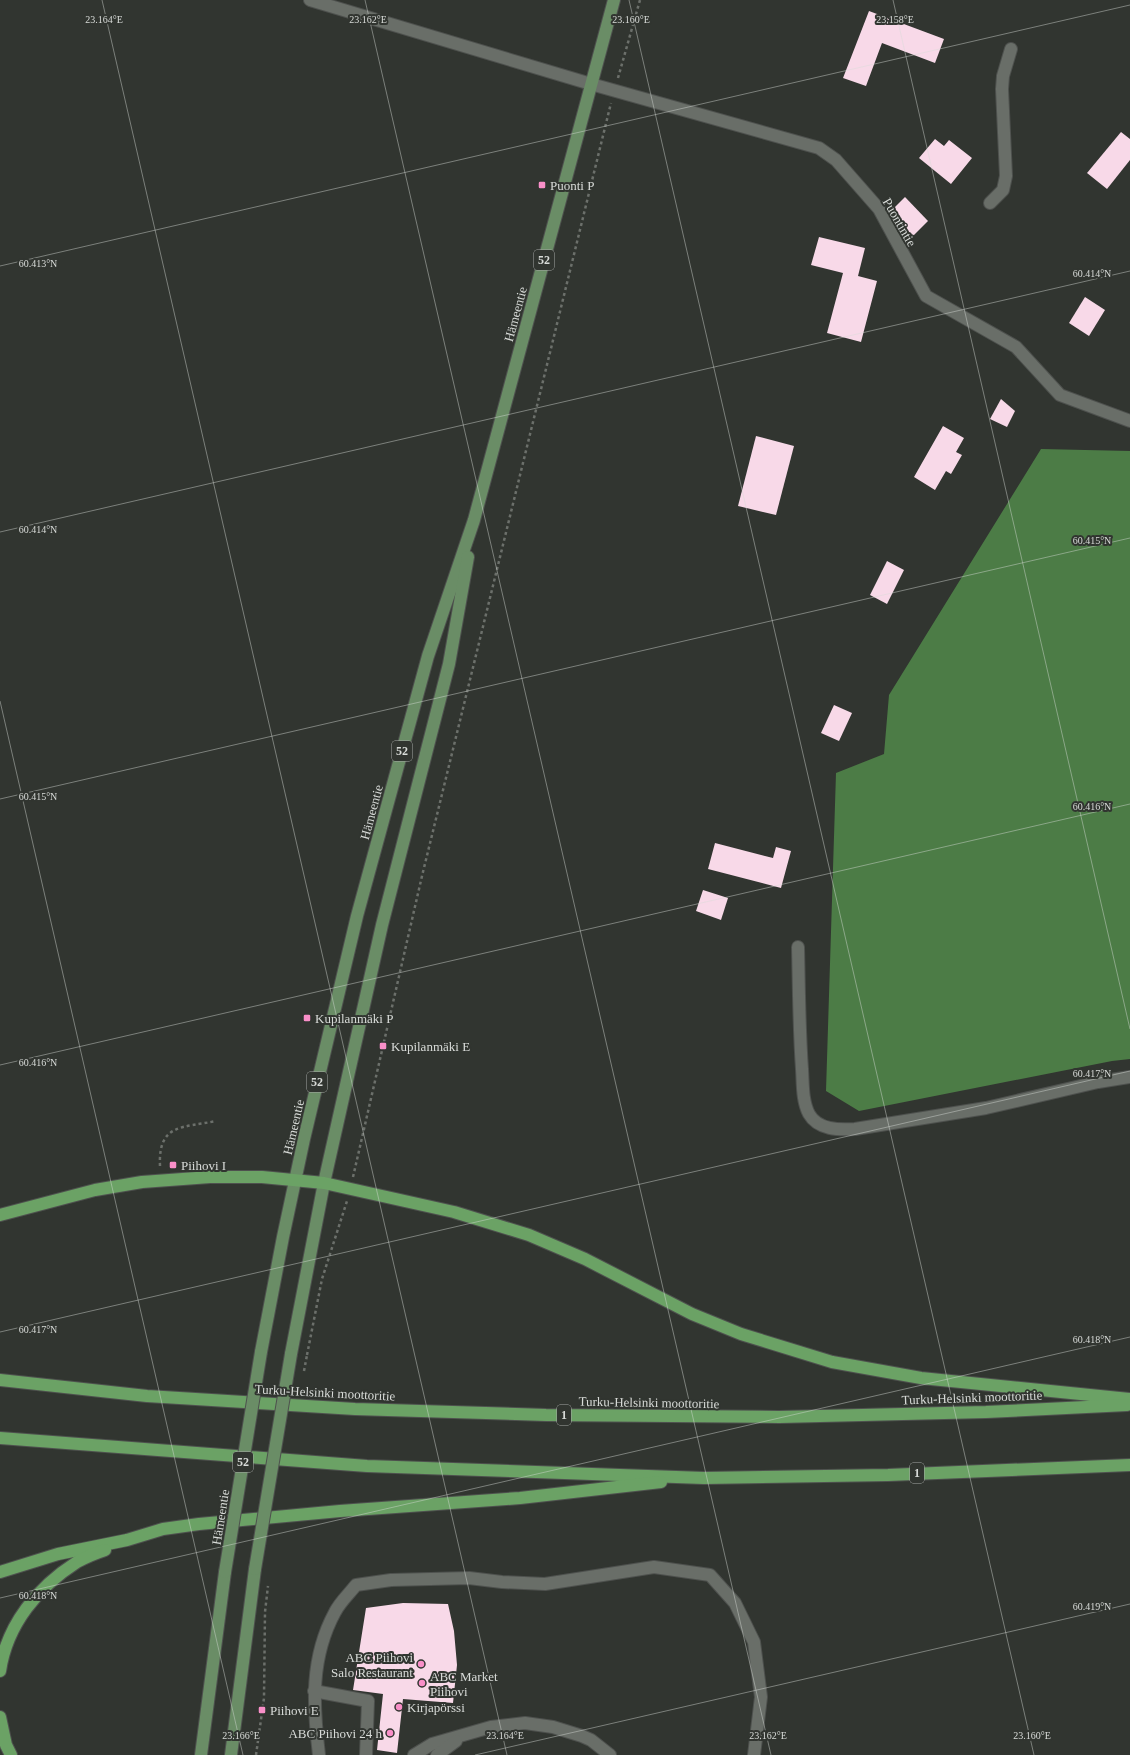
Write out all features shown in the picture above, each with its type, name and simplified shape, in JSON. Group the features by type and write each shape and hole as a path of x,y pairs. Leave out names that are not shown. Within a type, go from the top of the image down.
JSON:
{"highway":[{"path":"0,1216 95,1190 142,1182 210,1177 262,1176 324,1183 454,1212 529,1235 585,1259 692,1314 741,1334 832,1362 921,1378 1130,1399"},
{"name":"Turku-Helsinki moottoritie","path":"0,1380 147,1396 193,1399 355,1409 546,1415 779,1417 986,1412 1130,1405"},
{"name":"1","path":"0,1438 367,1466 704,1478 888,1475 1130,1465"},
{"path":"0,1572 58,1554 127,1540 162,1530 199,1524 340,1511 520,1498 704,1478"},
{"path":"0,1671 3,1653 17,1621 40,1592 78,1561 127,1540"},
{"path":"0,1717 6,1745 11,1755"}],"main road":[{"name":"Hämeentie","path":"201,1755 225,1572 261,1352 295,1180 359,908 428,656 474,520 614,0"},
{"name":"Hämeentie","path":"231,1755 255,1569 291,1354 324,1183 382,925 449,664 474,520"}],"street":[{"name":"Puontintie","path":"310,0 592,84 819,148 836,160 879,209 926,296 1016,347 1060,395 1130,420"},
{"path":"990,203 1003,190 1006,176 1002,89 1003,76 1010,49"},
{"path":"798,947 801,1057 806,1105 812,1118 827,1128 838,1130 855,1130 970,1111 1098,1082 1130,1077"},
{"path":"319,1755 314,1691 321,1646 335,1611 356,1585 391,1580 469,1578 502,1582 545,1584 654,1567 710,1574 735,1603 754,1642 761,1698 754,1755"},
{"path":"314,1691 368,1701 366,1755"},
{"path":"414,1755 432,1744 491,1727 525,1723 553,1727 582,1736 591,1740 610,1755"},
{"path":"437,1755 462,1736"}],"path":[{"path":"307,1356 322,1279 351,1189 422,876 614,90 640,0"},
{"path":"160,1166 161,1146 166,1135 176,1129 216,1121"},
{"path":"256,1755 264,1698 265,1612 269,1582"}],"green space":[{"path":"1041,449 1130,451 1130,1059 1112,1061 859,1111 826,1091 836,773 884,754 889,695"}],"building":[{"path":"869,11 944,39 935,63 882,43 866,86 843,78"},
{"path":"1121,132 1130,139 1130,160 1107,189 1087,173"},
{"path":"935,139 944,146 949,140 972,158 951,184 919,158"},
{"path":"905,197 928,221 913,236 890,212"},
{"path":"819,237 865,248 858,276 877,281 861,342 827,333 843,273 811,265"},
{"path":"1085,297 1105,310 1089,336 1069,323"},
{"path":"1001,399 1015,411 1007,427 990,419"},
{"path":"943,426 964,438 956,452 962,455 951,474 946,471 935,490 914,477"},
{"path":"756,436 794,446 776,515 738,506"},
{"path":"887,561 904,570 887,604 870,595"},
{"path":"834,705 852,713 839,741 821,733"},
{"path":"715,843 773,858 776,847 791,851 781,888 708,869"},
{"path":"703,890 728,898 721,920 696,911"},
{"path":"403,1603 448,1604 454,1631 457,1665 453,1703 403,1699 397,1753 377,1750 383,1694 353,1690 366,1608"}],"place":[{"name":"Puonti P","path":"542,185"},
{"name":"Kupilanmäki P","path":"307,1018"},
{"name":"Kupilanmäki E","path":"383,1046"},
{"name":"Piihovi I","path":"173,1165"},
{"name":"ABC Piihovi Salo Restaurant","path":"421,1664"},
{"name":"ABC Market Piihovi","path":"422,1683"},
{"name":"Kirjapörssi","path":"399,1707"},
{"name":"Piihovi E","path":"262,1710"},
{"name":"ABC Piihovi 24 h","path":"390,1733"}]}
